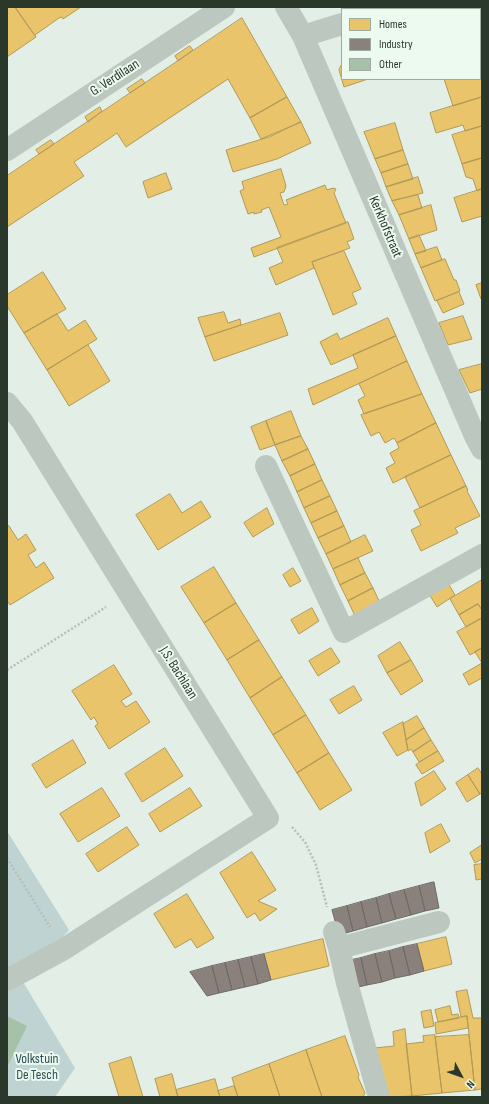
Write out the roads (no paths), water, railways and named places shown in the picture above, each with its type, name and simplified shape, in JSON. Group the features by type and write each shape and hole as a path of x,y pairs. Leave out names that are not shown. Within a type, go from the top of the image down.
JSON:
{"street":[{"name":"G. Verdilaan","path":"7,150 224,7"},
{"name":"Kerkhofstraat","path":"286,7 303,36 482,449"},
{"path":"303,36 341,24"},
{"name":"J.S. Bachlaan","path":"7,403 22,421 268,818 64,949 7,980"},
{"path":"266,466 344,632 482,555"},
{"path":"379,1097 347,983 337,940 440,922"}],"park label":[{"name":"Volkstuin De Tesch","path":"37,1068"}]}
